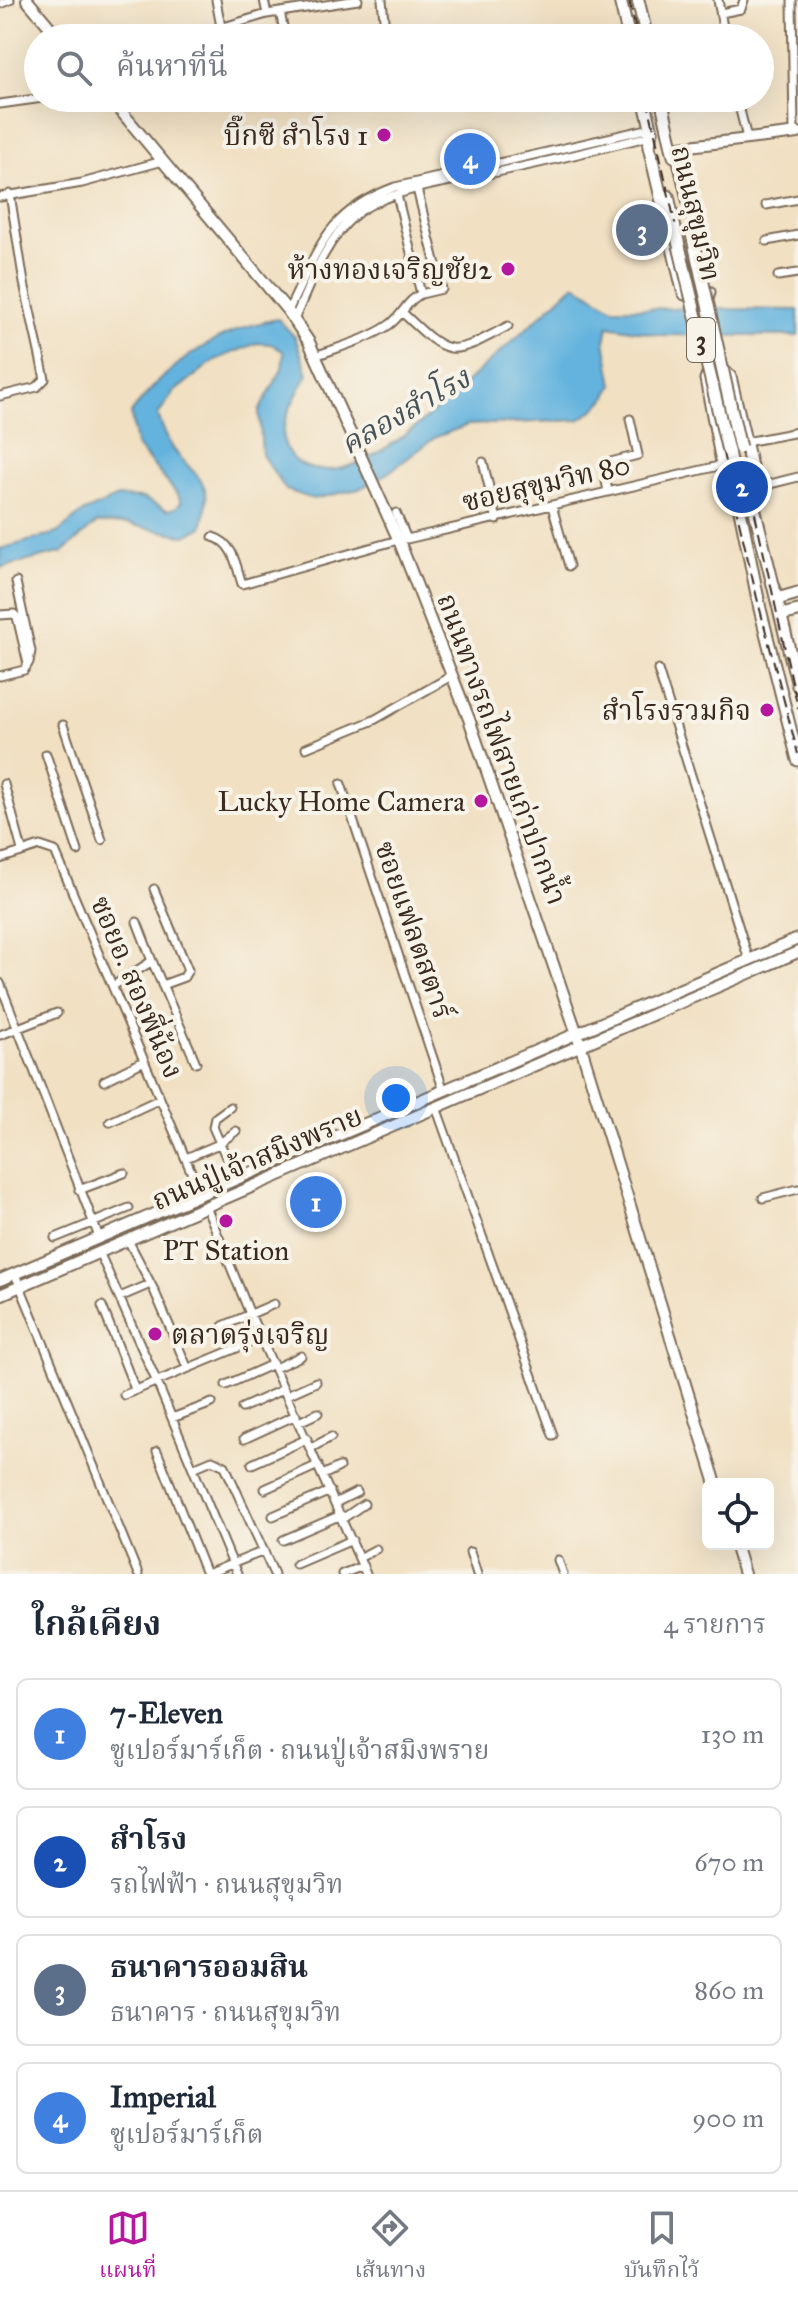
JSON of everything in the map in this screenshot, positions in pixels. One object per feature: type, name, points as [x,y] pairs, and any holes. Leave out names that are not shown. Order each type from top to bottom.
[{"type":"main road","points":[[27,0],[47,24]]},
{"type":"main road","points":[[620,0],[626,24]]},
{"type":"main road","points":[[638,0],[644,24]]},
{"type":"main road","name":"ถนนทางรถไฟสายเก่าปากน้ำ","points":[[122,112],[291,315],[315,356],[360,457],[402,540],[408,563],[453,675],[581,1046],[714,1478]]},
{"type":"main road","name":"ถนนสุขุมวิท","points":[[647,112],[728,451],[760,609],[798,760]]},
{"type":"main road","name":"ถนนสุขุมวิท","points":[[664,112],[743,445],[749,489],[798,686]]},
{"type":"main road","points":[[651,132],[649,147],[683,290],[685,294],[699,299],[708,296],[710,290],[679,161],[672,148],[796,133]]},
{"type":"main road","points":[[738,503],[729,488],[723,465],[707,388],[708,374],[724,371],[730,377],[743,445]]},
{"type":"main road","points":[[746,544],[762,540]]},
{"type":"main road","points":[[760,609],[777,599],[798,593]]},
{"type":"main road","points":[[760,609],[781,615],[798,611]]},
{"type":"main road","name":"ถนนปู่เจ้าสมิงพราย","points":[[0,1280],[99,1237],[203,1200],[350,1137],[444,1091],[798,939]]},
{"type":"main road","name":"ถนนปู่เจ้าสมิงพราย","points":[[0,1295],[128,1240],[236,1180],[436,1107],[798,952]]},
{"type":"main road","points":[[737,1550],[744,1574]]},
{"type":"street","points":[[0,4],[10,0]]},
{"type":"street","points":[[216,0],[220,24]]},
{"type":"street","points":[[264,0],[267,14]]},
{"type":"street","points":[[232,24],[267,14],[358,0]]},
{"type":"street","points":[[382,0],[385,24]]},
{"type":"street","points":[[718,0],[723,24]]},
{"type":"street","points":[[721,13],[741,9],[744,0]]},
{"type":"street","points":[[792,0],[795,18],[796,133]]},
{"type":"street","points":[[280,12],[283,24]]},
{"type":"street","points":[[0,104],[24,101]]},
{"type":"street","points":[[740,112],[747,138]]},
{"type":"street","points":[[291,315],[319,255],[321,241],[337,221],[373,195],[651,132]]},
{"type":"street","points":[[0,197],[82,183],[163,161]]},
{"type":"street","points":[[356,209],[416,186]]},
{"type":"street","points":[[315,356],[387,327],[403,313],[411,300],[442,289],[416,186]]},
{"type":"street","points":[[0,396],[37,387],[45,379],[24,283],[10,194]]},
{"type":"street","points":[[397,195],[421,294]]},
{"type":"street","points":[[766,205],[798,199]]},
{"type":"street","points":[[407,236],[427,232]]},
{"type":"street","points":[[767,241],[798,235]]},
{"type":"street","points":[[778,276],[798,273]]},
{"type":"street","points":[[403,313],[428,338],[450,348],[479,341],[508,326]]},
{"type":"street","points":[[608,492],[603,464],[638,455],[630,419]]},
{"type":"street","points":[[743,445],[798,432]]},
{"type":"street","points":[[483,462],[497,520]]},
{"type":"street","name":"ซอยสุขุมวิท 80","points":[[213,537],[230,548],[242,584],[429,532],[497,520],[723,465]]},
{"type":"street","points":[[749,489],[798,477]]},
{"type":"street","points":[[552,506],[569,566]]},
{"type":"street","points":[[396,513],[402,540]]},
{"type":"street","points":[[0,676],[24,670],[31,651],[16,582]]},
{"type":"street","points":[[0,615],[14,614],[17,617],[28,664]]},
{"type":"street","points":[[658,670],[749,960]]},
{"type":"street","points":[[306,748],[374,720],[453,675]]},
{"type":"street","points":[[63,725],[102,840]]},
{"type":"street","points":[[46,754],[78,851]]},
{"type":"street","points":[[0,859],[22,850],[4,784]]},
{"type":"street","name":"ซอยแฟลตสตาร์","points":[[341,784],[444,1091]]},
{"type":"street","name":"ซอยอ. สองพี่น้อง","points":[[22,850],[40,846],[55,851],[250,1314],[363,1566]]},
{"type":"street","points":[[154,889],[188,970],[184,977],[162,985]]},
{"type":"street","points":[[137,922],[196,1063]]},
{"type":"street","points":[[113,986],[152,961]]},
{"type":"street","points":[[0,983],[99,1237]]},
{"type":"street","points":[[0,1035],[57,1013]]},
{"type":"street","points":[[104,1081],[144,1061]]},
{"type":"street","points":[[110,1122],[160,1099]]},
{"type":"street","points":[[230,1107],[213,1123],[236,1180]]},
{"type":"street","points":[[436,1107],[553,1435]]},
{"type":"street","points":[[186,1158],[219,1144],[236,1131]]},
{"type":"street","points":[[79,1190],[124,1173]]},
{"type":"street","points":[[763,1198],[798,1189]]},
{"type":"street","points":[[55,1238],[129,1208]]},
{"type":"street","points":[[128,1240],[148,1285],[154,1290],[187,1367]]},
{"type":"street","points":[[99,1252],[237,1574]]},
{"type":"street","points":[[15,1274],[138,1574]]},
{"type":"street","points":[[120,1297],[148,1285]]},
{"type":"street","points":[[223,1326],[274,1304]]},
{"type":"street","points":[[102,1306],[135,1389]]},
{"type":"street","points":[[124,1395],[187,1367],[200,1365],[284,1331]]},
{"type":"street","points":[[226,1385],[301,1356]]},
{"type":"street","points":[[242,1408],[316,1382]]},
{"type":"street","points":[[172,1418],[212,1403]]},
{"type":"street","points":[[244,1439],[318,1413]]},
{"type":"street","points":[[311,1448],[331,1437]]},
{"type":"street","points":[[252,1464],[307,1439]]},
{"type":"street","points":[[157,1451],[206,1574],[264,1551]]},
{"type":"street","points":[[193,1468],[212,1460],[218,1460],[225,1466],[274,1574]]},
{"type":"street","points":[[265,1489],[318,1465]]},
{"type":"street","points":[[323,1475],[339,1467]]},
{"type":"street","points":[[273,1516],[330,1491]]},
{"type":"street","points":[[335,1503],[357,1492]]},
{"type":"street","points":[[283,1540],[341,1517],[364,1504]]},
{"type":"street","points":[[296,1564],[352,1540]]},
{"type":"street","points":[[342,1574],[363,1566],[376,1549]]},
{"type":"street","points":[[470,1552],[477,1574]]},
{"type":"street","points":[[558,1560],[563,1574]]},
{"type":"water","points":[[575,284],[613,308],[798,310],[798,336],[660,335],[608,326],[605,341],[613,385],[606,398],[579,420],[468,425],[436,437],[385,475],[359,489],[313,499],[286,490],[262,455],[259,411],[282,369],[284,352],[271,344],[257,343],[215,360],[174,392],[158,415],[171,446],[204,486],[207,502],[202,527],[186,536],[127,524],[97,523],[63,552],[0,568],[0,549],[57,533],[82,513],[118,497],[142,498],[168,510],[177,507],[181,502],[178,495],[136,445],[131,413],[178,364],[214,340],[255,324],[278,319],[295,337],[308,374],[287,415],[284,426],[286,447],[292,457],[306,467],[333,470],[360,462],[405,435]]},
{"type":"railway","points":[[629,0],[635,24]]},
{"type":"railway","points":[[650,112],[692,298],[706,381],[757,598],[798,754]]},
{"type":"railway","points":[[702,304],[726,383],[798,708]]},
{"type":"place","name":"บิ๊กซี สำโรง 1","points":[[384,135]]},
{"type":"place","name":"Imperial","points":[[470,159]]},
{"type":"place","name":"ธนาคารออมสิน","points":[[642,230]]},
{"type":"place","name":"ห้างทองเจริญชัย2","points":[[508,269]]},
{"type":"place","name":"สำโรง","points":[[742,487]]},
{"type":"place","name":"สำโรงรวมกิจ","points":[[767,710]]},
{"type":"place","name":"Lucky Home Camera","points":[[481,801]]},
{"type":"place","name":"7-Eleven","points":[[316,1202]]},
{"type":"place","name":"PT Station","points":[[226,1221]]},
{"type":"place","name":"ตลาดรุ่งเจริญ","points":[[155,1334]]},
{"type":"water label","name":"คลองสำโรง","points":[[405,411]]}]
